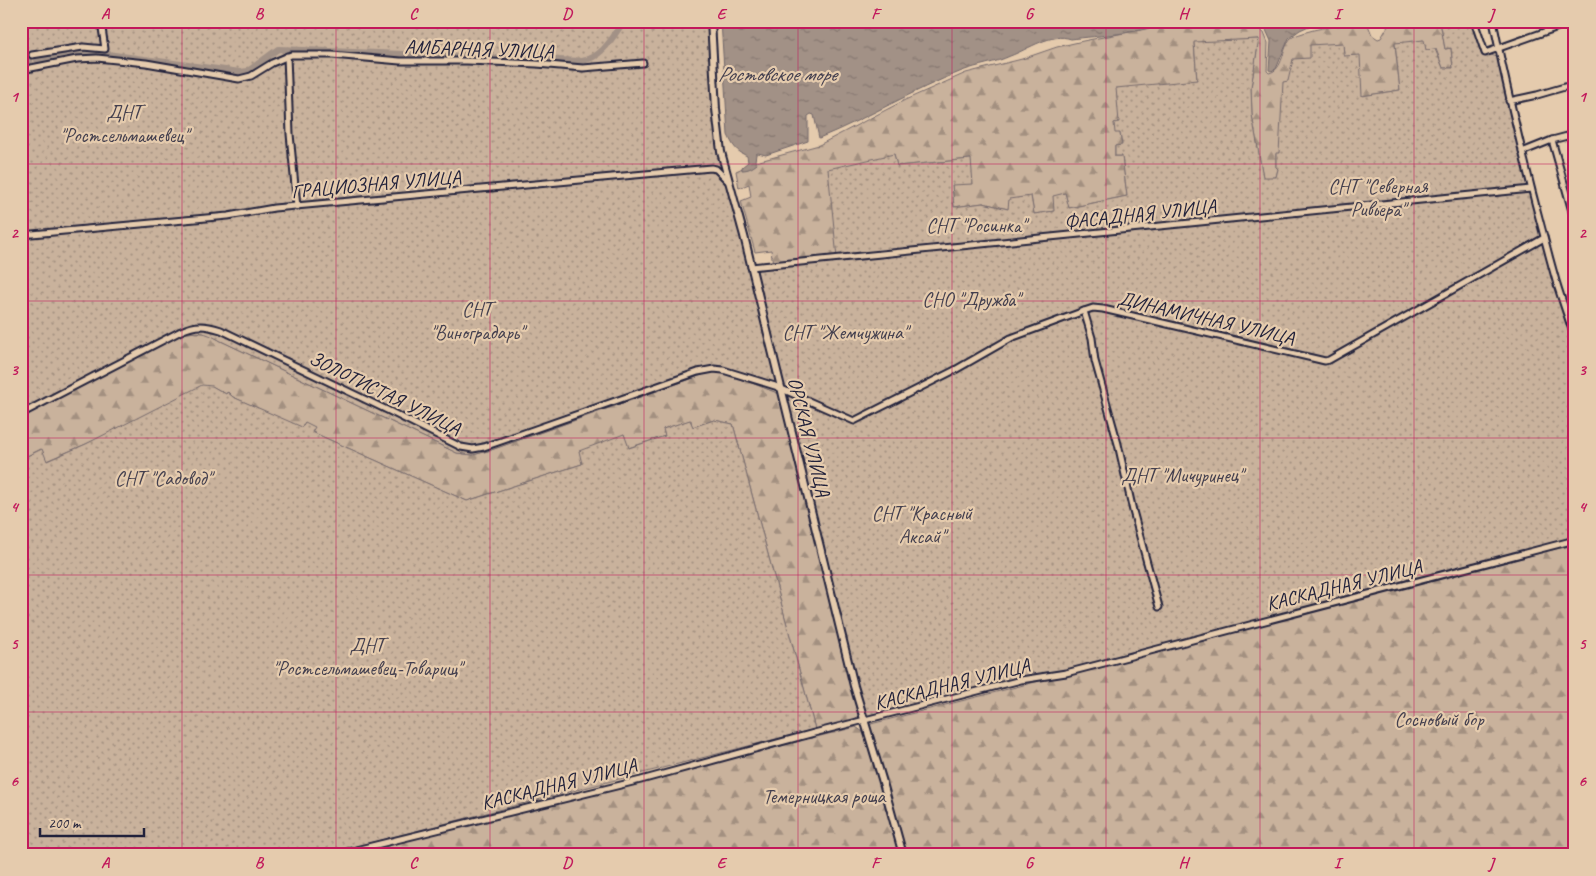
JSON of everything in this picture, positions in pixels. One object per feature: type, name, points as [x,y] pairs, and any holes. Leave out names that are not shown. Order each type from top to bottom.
[{"type":"main road","name":"ОРСКАЯ УЛИЦА","points":[[711,21],[718,134],[721,152],[864,721],[903,855]]},
{"type":"street","points":[[32,56],[83,47],[105,49],[101,21]]},
{"type":"street","points":[[1474,21],[1485,53],[1575,21]]},
{"type":"street","points":[[1492,21],[1531,190],[1575,339]]},
{"type":"street","name":"АМБАРНАЯ УЛИЦА","points":[[21,70],[77,59],[97,58],[146,63],[239,79],[251,76],[287,56],[332,55],[400,61],[467,61],[583,68],[643,63]]},
{"type":"street","points":[[287,56],[290,134],[297,207]]},
{"type":"street","points":[[1509,101],[1537,96],[1575,84]]},
{"type":"street","points":[[1522,152],[1552,140],[1575,134]]},
{"type":"street","points":[[1552,140],[1575,222]]},
{"type":"street","name":"ГРАЦИОЗНАЯ УЛИЦА","points":[[21,235],[228,216],[266,209],[711,168],[716,169],[730,182]]},
{"type":"street","name":"ФАСАДНАЯ УЛИЦА","points":[[751,267],[1531,190]]},
{"type":"street","name":"ДИНАМИЧНАЯ УЛИЦА","points":[[854,421],[955,370],[1011,338],[1093,308],[1329,360],[1544,238]]},
{"type":"street","points":[[1084,310],[1092,338],[1095,361],[1159,607]]},
{"type":"street","name":"ЗОЛОТИСТАЯ УЛИЦА","points":[[21,414],[181,331],[192,326],[201,326],[221,330],[461,447],[473,449],[484,447],[706,370],[714,369],[723,370],[780,389],[854,421]]},
{"type":"street","name":"КАСКАДНАЯ УЛИЦА","points":[[335,855],[650,778],[814,733],[1021,680],[1066,673],[1575,540]]},
{"type":"green space","points":[[21,21],[710,21],[716,129],[780,394],[729,374],[710,372],[473,455],[457,453],[210,335],[197,332],[180,334],[21,418]]},
{"type":"green space","points":[[1185,21],[1244,22],[1256,27],[1264,33],[1268,43],[1267,71],[1269,73],[1278,68],[1288,42],[1296,35],[1321,28],[1368,25],[1372,35],[1378,39],[1381,38],[1391,21],[1440,21],[1445,49],[1451,48],[1453,68],[1443,68],[1436,49],[1426,50],[1395,44],[1400,90],[1362,96],[1344,56],[1343,44],[1310,58],[1279,153],[1276,154],[1276,167],[1278,169],[1276,177],[1263,178],[1252,115],[1251,87],[1259,39],[1194,43],[1197,80],[1114,123],[1120,133],[1122,146],[1115,146],[1115,156],[1122,156],[1127,196],[1069,208],[1065,193],[1055,211],[1034,214],[1031,196],[1008,209],[983,203],[954,207],[952,185],[971,159],[897,166],[894,154],[837,258],[773,265],[771,250],[755,252],[741,201],[751,197],[749,184],[739,188],[736,171],[756,162],[819,145],[905,100],[966,73],[1022,59],[1057,47]]},
{"type":"green space","points":[[1440,21],[1476,21],[1485,53],[1497,57],[1575,353],[1575,542],[961,697],[959,689],[941,694],[941,701],[868,719],[864,714],[781,393],[808,402],[810,397],[800,392],[799,396],[787,391],[786,388],[783,389],[753,267],[837,258],[828,169],[894,154],[897,166],[971,159],[973,184],[952,185],[954,207],[983,203],[1008,209],[1009,199],[1031,196],[1034,214],[1054,211],[1053,196],[1065,193],[1069,208],[1127,196],[1122,156],[1115,156],[1115,146],[1122,145],[1120,133],[1115,133],[1114,123],[1119,122],[1116,88],[1197,80],[1194,42],[1259,39],[1251,87],[1252,115],[1263,177],[1276,177],[1278,169],[1276,167],[1276,153],[1279,153],[1283,82],[1288,81],[1293,59],[1310,58],[1310,45],[1343,43],[1344,56],[1360,55],[1362,96],[1400,90],[1395,43],[1424,40],[1426,50],[1435,49],[1443,68],[1453,68],[1451,48],[1445,49]]},
{"type":"green space","points":[[206,332],[221,341],[457,453],[473,455],[710,372],[729,374],[780,394],[859,712],[857,717],[851,722],[815,729],[733,424],[714,420],[692,427],[691,420],[663,429],[665,436],[628,448],[624,434],[582,464],[467,501],[312,432],[305,422],[302,428],[212,386],[46,461],[41,449],[21,459],[21,418],[180,334]]},
{"type":"green space","name":"ДНТ \"Ростсельмашевец-Товарищ\"","points":[[202,385],[212,386],[226,394],[227,392],[233,397],[302,427],[305,422],[315,427],[312,432],[467,501],[582,464],[579,451],[624,434],[629,448],[665,436],[663,429],[690,420],[693,427],[714,420],[733,424],[815,729],[322,855],[21,855],[21,459],[42,449],[47,461],[86,444]]},
{"type":"green space","name":"Сосновый бор","points":[[1575,545],[1575,855],[906,855],[892,802],[869,730],[871,724]]},
{"type":"green space","name":"Темерницкая роща","points":[[856,727],[863,732],[880,780],[900,855],[350,855]]},
{"type":"water","name":"Ростовское море","points":[[721,21],[1166,21],[1147,28],[1121,33],[1071,39],[1063,37],[1048,39],[1004,58],[968,69],[944,79],[819,138],[814,115],[811,114],[808,116],[808,141],[766,155],[758,153],[756,154],[755,161],[757,164],[742,170],[742,167],[748,162],[747,156],[735,148],[728,135]]},
{"type":"water","points":[[1253,21],[1320,21],[1300,30],[1289,38],[1276,69],[1271,71],[1269,70],[1271,41],[1266,30]]},
{"type":"waterway","points":[[37,60],[92,52],[240,72],[248,71],[278,49],[582,61],[595,56],[601,51],[624,21]]},
{"type":"waterway","points":[[21,63],[30,62]]},
{"type":"park label","name":"ДНТ \"Ростсельмашевец\"","points":[[124,124]]},
{"type":"park label","name":"СНТ \"Северная Ривьера\"","points":[[1378,198]]},
{"type":"park label","name":"СНТ \"Росинка\"","points":[[976,225]]},
{"type":"park label","name":"СНО \"Дружба\"","points":[[971,299]]},
{"type":"park label","name":"СНТ \"Виноградарь\"","points":[[477,320]]},
{"type":"park label","name":"СНТ \"Жемчужина\"","points":[[845,332]]},
{"type":"park label","name":"ДНТ \"Мичуринец\"","points":[[1182,475]]},
{"type":"park label","name":"СНТ \"Садовод\"","points":[[163,478]]},
{"type":"park label","name":"СНТ \"Красный Аксай\"","points":[[922,524]]}]
